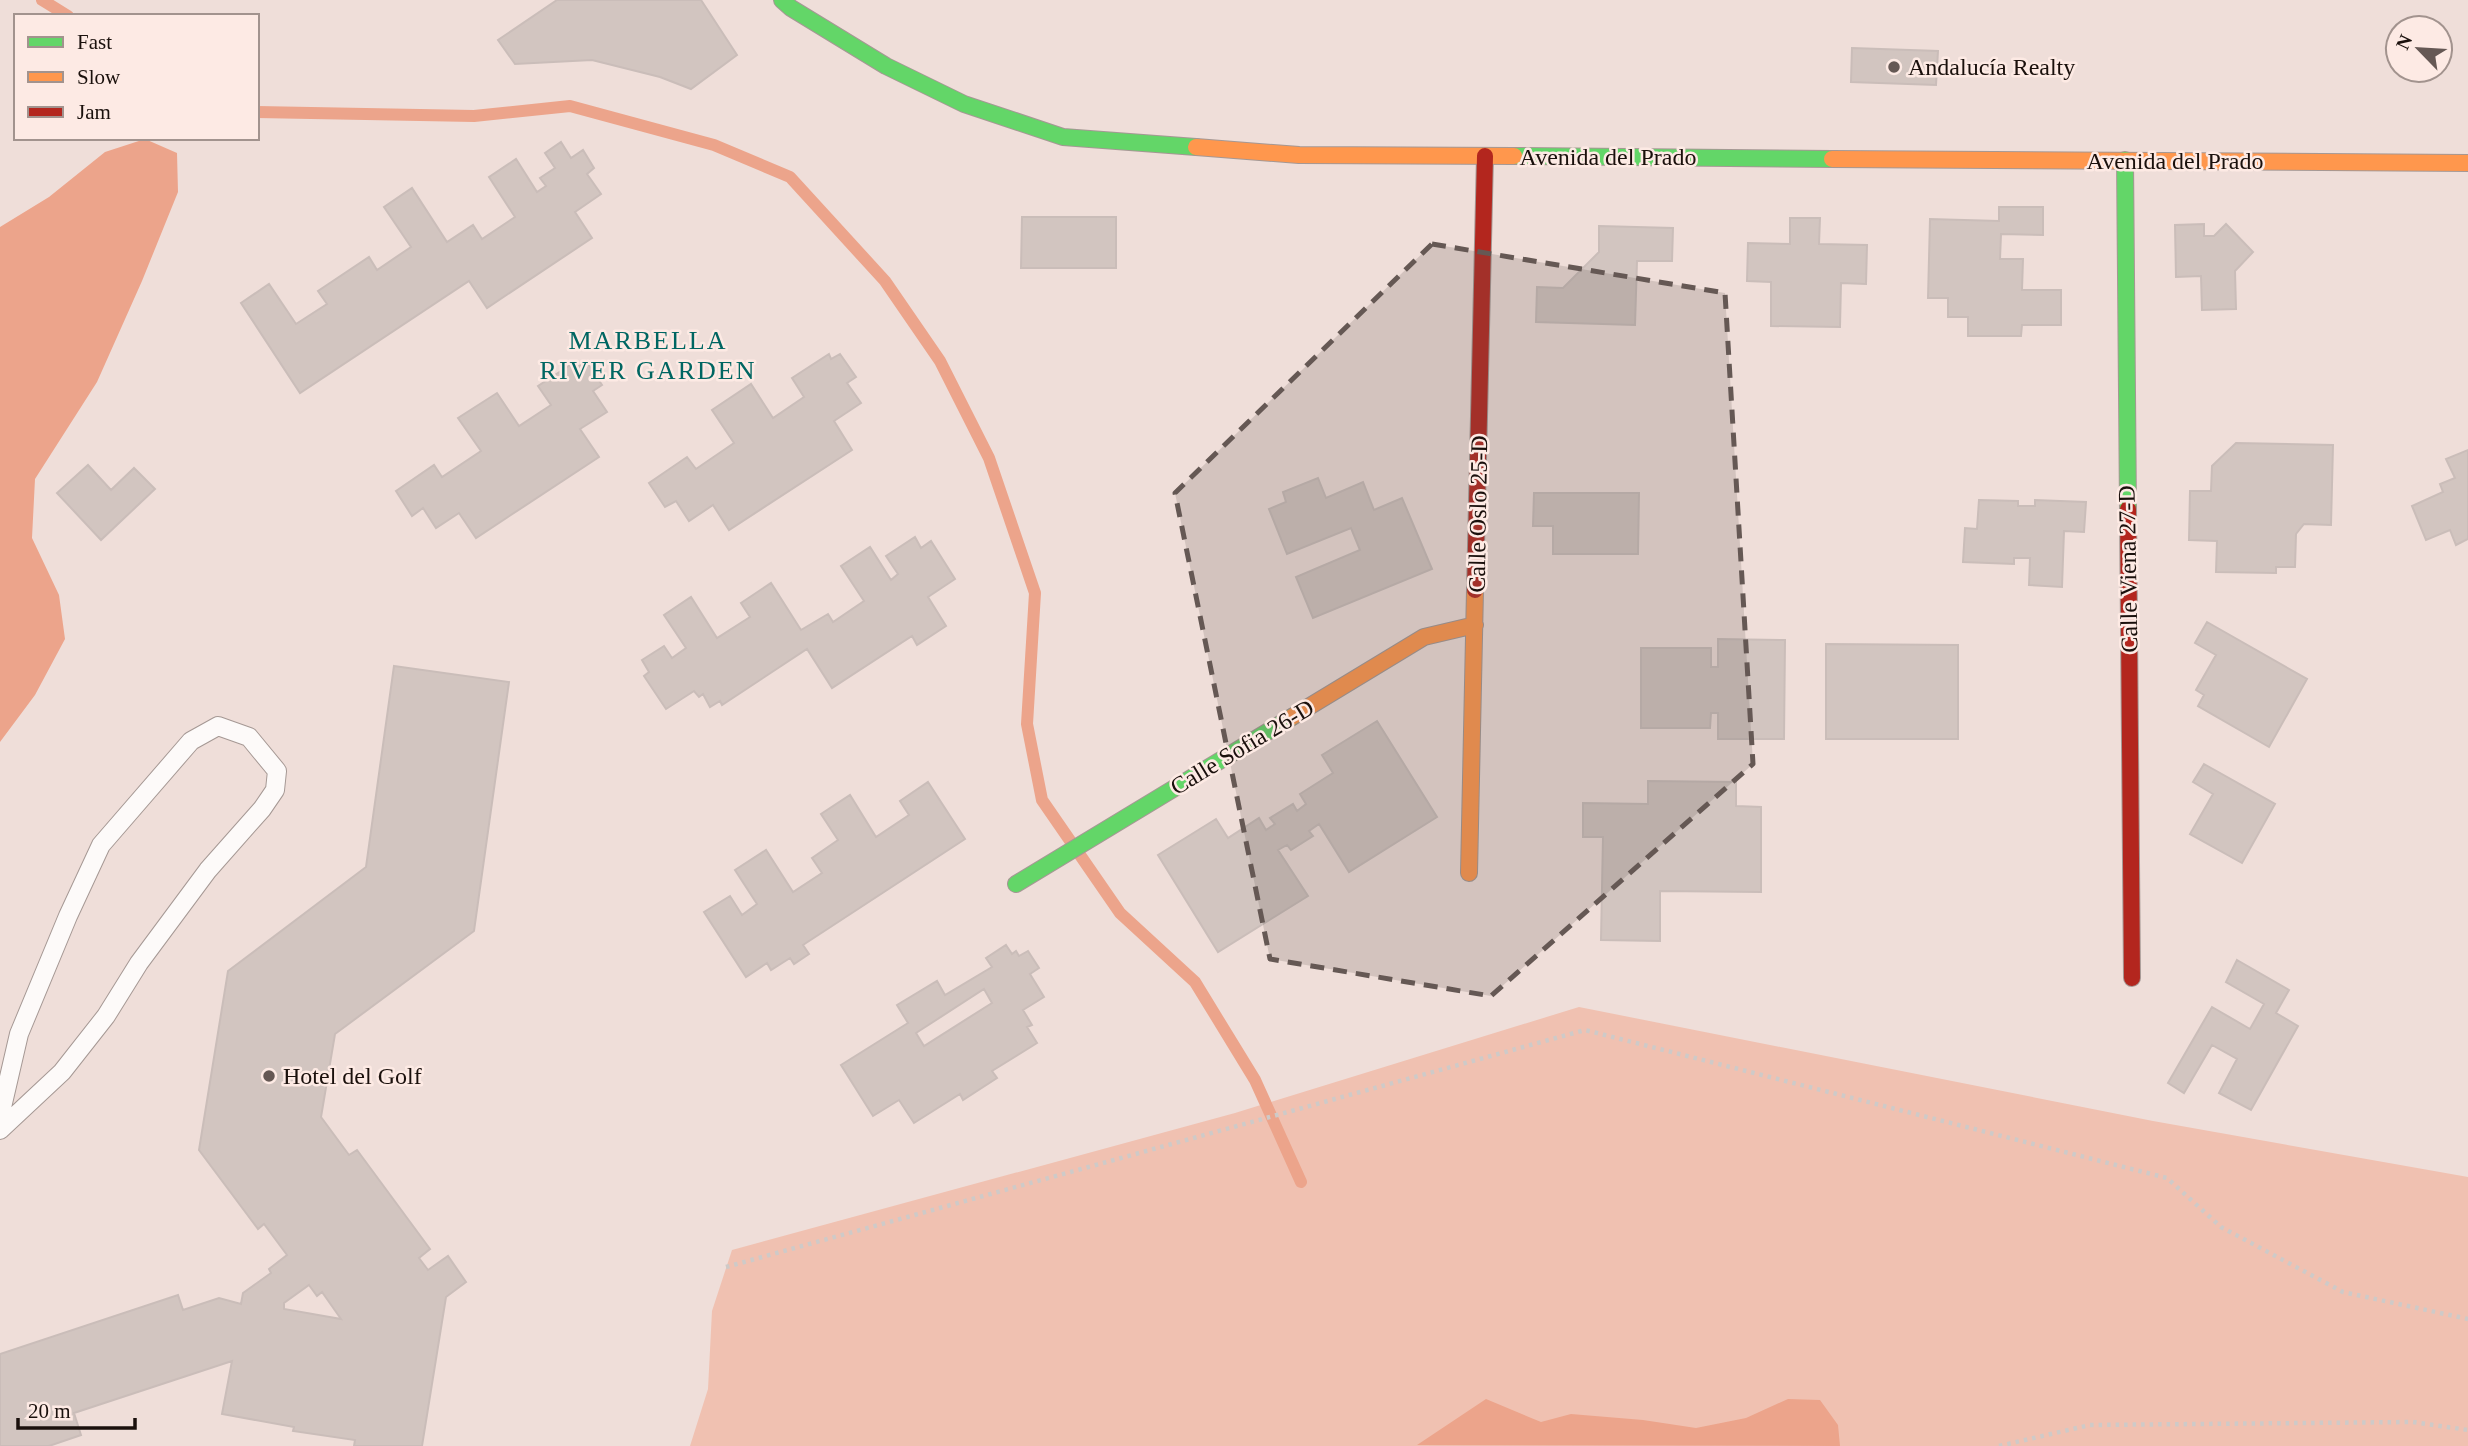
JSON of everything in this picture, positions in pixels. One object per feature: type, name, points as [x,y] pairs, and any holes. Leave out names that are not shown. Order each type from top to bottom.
[{"type":"street","name":"Avenida del Prado","points":[[782,0],[886,66],[964,104],[1063,137],[1299,155],[2468,163]]},
{"type":"street","name":"Calle Oslo 25-D","points":[[1469,873],[1485,156]]},
{"type":"street","name":"Calle Viena 27-D","points":[[2125,160],[2132,978]]},
{"type":"street","name":"Calle Sofia 26-D","points":[[1016,884],[1424,636],[1475,625]]},
{"type":"lane","points":[[0,1116],[19,1034],[101,845],[191,741],[218,726],[249,737],[277,771],[275,790],[262,809],[208,870],[139,963],[106,1016],[62,1072],[0,1130]]},
{"type":"path","points":[[726,1268],[1585,1030],[2167,1178],[2221,1227],[2343,1292],[2468,1319]]},
{"type":"path","points":[[1999,1446],[2090,1425],[2413,1422],[2468,1430]]},
{"type":"highlighted area","points":[[1432,244],[1725,293],[1753,764],[1491,996],[1270,959],[1175,493]]},
{"type":"shaded area","points":[[147,140],[177,153],[178,192],[97,382],[35,479],[32,538],[59,595],[65,639],[35,695],[0,742],[0,227],[49,197],[105,152]]},
{"type":"shaded area","points":[[1579,1007],[2153,1121],[2468,1177],[2468,1446],[690,1446],[708,1389],[712,1311],[732,1250],[1235,1113]]},
{"type":"shaded area","points":[[1486,1399],[1541,1422],[1571,1414],[1696,1428],[1746,1418],[1788,1399],[1820,1400],[1838,1425],[1840,1446],[1417,1445]]},
{"type":"building","points":[[557,0],[701,0],[737,55],[691,89],[660,77],[592,60],[515,64],[498,40]]},
{"type":"building","name":"Andalucía Realty","points":[[1852,48],[1938,51],[1936,85],[1851,82]]},
{"type":"building","points":[[561,142],[571,158],[583,150],[594,168],[587,174],[601,194],[575,212],[592,238],[487,308],[469,281],[300,393],[241,303],[269,284],[296,324],[327,304],[318,291],[369,257],[377,270],[411,247],[384,207],[412,188],[447,242],[473,225],[482,239],[515,217],[489,177],[516,159],[537,192],[546,186],[540,178],[555,168],[545,153]]},
{"type":"building","points":[[1999,207],[2043,207],[2043,235],[2001,234],[2000,259],[2023,259],[2022,290],[2061,290],[2061,325],[2022,325],[2021,336],[1968,336],[1968,317],[1948,317],[1948,298],[1928,298],[1930,219],[1999,221]]},
{"type":"building","points":[[1022,217],[1116,217],[1116,268],[1021,268]]},
{"type":"building","points":[[1790,218],[1820,218],[1819,244],[1867,245],[1866,284],[1841,283],[1840,327],[1771,326],[1771,282],[1747,281],[1748,243],[1790,244]]},
{"type":"building","points":[[2204,224],[2204,236],[2214,236],[2226,224],[2253,252],[2235,271],[2236,309],[2202,310],[2201,276],[2176,277],[2175,225]]},
{"type":"building","points":[[1599,226],[1673,228],[1672,261],[1637,261],[1635,325],[1536,322],[1537,287],[1563,288],[1599,252]]},
{"type":"building","points":[[829,354],[831,359],[840,354],[856,377],[847,383],[861,403],[834,421],[852,450],[729,530],[713,505],[689,521],[676,501],[665,507],[649,483],[687,457],[696,469],[734,443],[712,410],[751,384],[773,418],[804,397],[792,378]]},
{"type":"building","points":[[586,361],[602,385],[593,391],[607,412],[580,429],[599,457],[476,538],[459,513],[436,528],[423,508],[412,516],[396,491],[434,465],[442,477],[481,451],[458,418],[497,393],[519,426],[551,405],[538,386],[575,362],[578,367]]},
{"type":"building","points":[[2236,443],[2333,445],[2331,525],[2304,524],[2296,534],[2295,567],[2276,567],[2276,573],[2216,572],[2217,541],[2189,540],[2190,491],[2211,491],[2212,466]]},
{"type":"building","points":[[2468,450],[2468,539],[2456,545],[2450,530],[2426,540],[2412,506],[2443,492],[2440,484],[2455,478],[2446,459]]},
{"type":"building","points":[[88,465],[111,490],[134,468],[155,489],[101,540],[57,493]]},
{"type":"building","points":[[1318,478],[1326,498],[1363,482],[1374,510],[1402,498],[1432,569],[1313,618],[1296,577],[1360,550],[1351,528],[1287,554],[1269,509],[1286,502],[1283,492]]},
{"type":"building","points":[[1534,493],[1639,493],[1638,554],[1553,554],[1553,526],[1533,526]]},
{"type":"building","points":[[1979,500],[2018,501],[2018,506],[2035,506],[2035,500],[2086,502],[2084,532],[2064,531],[2062,587],[2029,585],[2030,558],[2014,558],[2014,564],[1963,562],[1965,528],[1977,529]]},
{"type":"building","points":[[915,537],[921,548],[931,541],[955,579],[928,597],[946,626],[917,645],[912,636],[832,688],[807,649],[722,705],[720,701],[710,707],[703,694],[699,697],[694,691],[666,709],[644,676],[649,672],[642,660],[664,646],[672,658],[686,648],[664,615],[691,597],[717,638],[750,617],[741,603],[771,583],[801,630],[828,614],[833,622],[864,601],[841,566],[870,547],[891,580],[898,574],[886,556]]},
{"type":"building","points":[[2207,622],[2307,679],[2269,747],[2198,706],[2204,695],[2196,690],[2216,655],[2195,643]]},
{"type":"building","points":[[1718,639],[1785,640],[1784,739],[1718,739],[1718,713],[1711,713],[1710,728],[1641,728],[1641,648],[1711,648],[1711,667],[1718,667]]},
{"type":"building","points":[[1826,644],[1958,645],[1958,739],[1826,739]]},
{"type":"building","name":"Hotel del Golf","points":[[394,666],[509,682],[474,931],[335,1034],[321,1117],[349,1155],[357,1150],[430,1249],[419,1258],[428,1270],[448,1256],[466,1282],[446,1297],[422,1446],[354,1446],[355,1440],[293,1431],[294,1427],[222,1414],[232,1361],[74,1413],[81,1435],[49,1446],[0,1446],[0,1354],[178,1295],[183,1310],[219,1298],[241,1304],[243,1293],[271,1273],[269,1269],[287,1255],[264,1224],[258,1229],[199,1150],[228,971],[366,867]],"holes":[[[309,1285],[317,1296],[322,1292],[341,1319],[284,1309],[284,1303]]]},
{"type":"building","points":[[1377,721],[1437,817],[1349,872],[1319,824],[1309,831],[1313,836],[1291,850],[1287,845],[1278,850],[1308,896],[1218,952],[1158,855],[1216,819],[1228,838],[1259,818],[1266,830],[1275,824],[1270,818],[1293,804],[1297,811],[1306,804],[1300,794],[1333,773],[1322,755]]},
{"type":"building","points":[[2204,764],[2275,804],[2242,863],[2190,834],[2213,794],[2193,782]]},
{"type":"building","points":[[1648,781],[1736,782],[1736,806],[1761,807],[1761,892],[1660,891],[1660,941],[1601,940],[1603,837],[1583,837],[1583,803],[1648,804]]},
{"type":"building","points":[[928,782],[965,839],[803,945],[809,954],[794,964],[790,958],[771,970],[767,963],[746,977],[704,912],[730,896],[742,915],[757,904],[735,870],[766,850],[793,892],[822,873],[812,858],[838,840],[821,814],[850,795],[876,837],[909,815],[900,801]]},
{"type":"building","points":[[1006,945],[1012,954],[1016,951],[1019,956],[1028,951],[1039,968],[1030,974],[1044,997],[1023,1010],[1032,1025],[1027,1027],[1037,1043],[992,1071],[997,1078],[963,1100],[960,1094],[914,1123],[899,1100],[873,1116],[841,1065],[908,1023],[897,1005],[937,981],[945,995],[992,967],[986,958]],"holes":[[[984,989],[992,1003],[924,1046],[916,1033]]]},
{"type":"building","points":[[2237,960],[2289,990],[2276,1013],[2298,1026],[2251,1110],[2219,1093],[2237,1059],[2212,1045],[2184,1093],[2168,1083],[2212,1007],[2250,1029],[2264,1004],[2226,982]]},
{"type":"waterway","points":[[42,0],[65,14]]},
{"type":"waterway","points":[[259,112],[474,116],[570,106],[714,145],[790,177],[885,281],[940,361],[989,458],[1035,593],[1027,724],[1042,800],[1120,913],[1195,982],[1255,1080],[1301,1182]]},
{"type":"traffic: fast","points":[[782,0],[886,66],[964,104],[1063,137],[1196,147]]},
{"type":"traffic: fast","points":[[1514,156],[1832,159]]},
{"type":"traffic: fast","points":[[2125,160],[2128,509]]},
{"type":"traffic: fast","points":[[1016,884],[1292,717]]},
{"type":"traffic: slow","points":[[1196,147],[1299,155],[1514,156]]},
{"type":"traffic: slow","points":[[1832,159],[2468,163]]},
{"type":"traffic: slow","points":[[1469,873],[1475,590]]},
{"type":"traffic: slow","points":[[1292,717],[1424,637],[1475,625]]},
{"type":"traffic: jam","points":[[1475,590],[1485,156]]},
{"type":"traffic: jam","points":[[2128,509],[2132,978]]},
{"type":"place","name":"Andalucía Realty","points":[[1894,67]]},
{"type":"place","name":"Hotel del Golf","points":[[269,1076]]},
{"type":"district","name":"MARBELLA RIVER GARDEN","points":[[648,355]]}]
